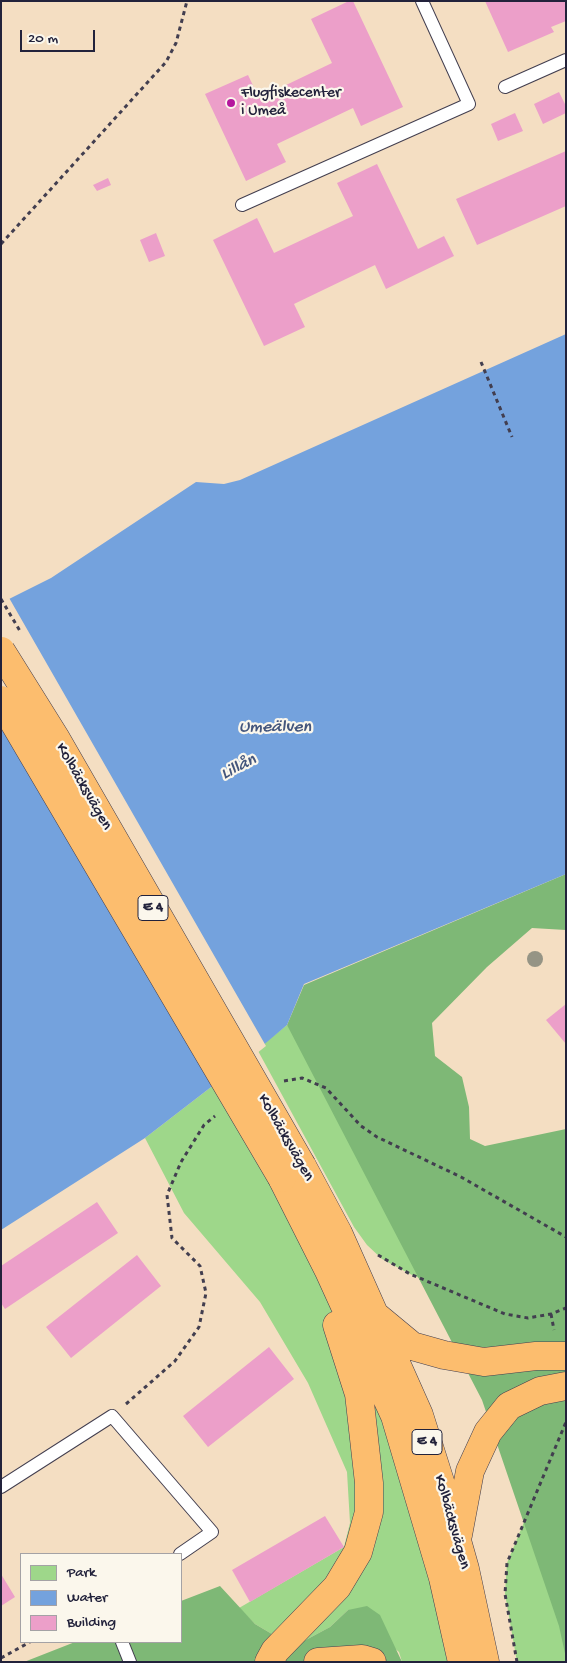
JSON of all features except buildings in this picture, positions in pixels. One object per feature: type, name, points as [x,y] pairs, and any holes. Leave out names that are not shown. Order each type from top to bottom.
[{"type":"highway","name":"Kolbäcksvägen","points":[[1,651],[61,747],[292,1172],[304,1222],[329,1271],[395,1416],[443,1578],[462,1662]]},
{"type":"highway","name":"Kolbäcksvägen","points":[[1,700],[292,1172],[338,1233],[419,1415],[457,1542],[485,1662]]},
{"type":"highway","points":[[269,1662],[275,1651],[337,1587],[358,1552],[369,1512],[369,1483],[359,1394],[304,1222]]},
{"type":"highway","points":[[373,1314],[412,1346],[444,1355],[484,1362],[536,1356],[566,1356]]},
{"type":"highway","points":[[457,1542],[470,1471],[488,1432],[510,1406],[540,1391],[566,1386]]},
{"type":"highway","points":[[318,1662],[362,1659],[372,1662]]},
{"type":"lane","points":[[242,206],[469,104],[422,1]]},
{"type":"lane","points":[[505,88],[566,60]]},
{"type":"lane","points":[[1,1486],[112,1416],[212,1532],[181,1553]]},
{"type":"lane","points":[[122,1643],[130,1662]]},
{"type":"path","points":[[1,244],[166,62],[176,42],[187,1]]},
{"type":"path","points":[[481,362],[512,437]]},
{"type":"path","points":[[372,1249],[382,1258],[410,1274],[505,1314],[528,1318],[551,1314],[566,1308]]},
{"type":"path","points":[[517,1662],[505,1594],[507,1563],[566,1422]]},
{"type":"path","points":[[1,1658],[28,1643]]},
{"type":"green space","points":[[566,874],[566,930],[532,928],[487,967],[432,1023],[435,1056],[462,1077],[469,1107],[470,1139],[485,1146],[566,1129],[566,1658],[559,1626],[482,1400],[287,1025],[304,985]]},
{"type":"green space","points":[[287,1025],[551,1314],[566,1662],[517,1662],[505,1594],[507,1563],[534,1498],[505,1314],[410,1274],[382,1259],[367,1245],[354,1227],[257,1049]]},
{"type":"green space","points":[[241,1064],[374,1372],[462,1662],[402,1662],[399,1652],[348,1610],[330,1627],[302,1642],[277,1637],[255,1624],[239,1608],[344,1547],[350,1523],[347,1472],[308,1383],[260,1302],[184,1213],[145,1138]]},
{"type":"green space","points":[[220,1586],[255,1624],[277,1637],[302,1642],[330,1627],[348,1610],[367,1606],[380,1615],[402,1662],[24,1662],[72,1643],[182,1643],[182,1601]]},
{"type":"water","name":"Umeälven","points":[[566,334],[566,874],[304,984],[287,1025],[241,1064],[145,1138],[1,1230],[1,603],[51,578],[196,482],[224,484],[240,480]]},
{"type":"pier","points":[[8,596],[266,1046],[213,1088],[171,1011],[1,722],[1,600]]},
{"type":"place","name":"Flugfiskecenter i Umeå","points":[[231,103]]},
{"type":"water label","name":"Lillån","points":[[239,768]]}]
